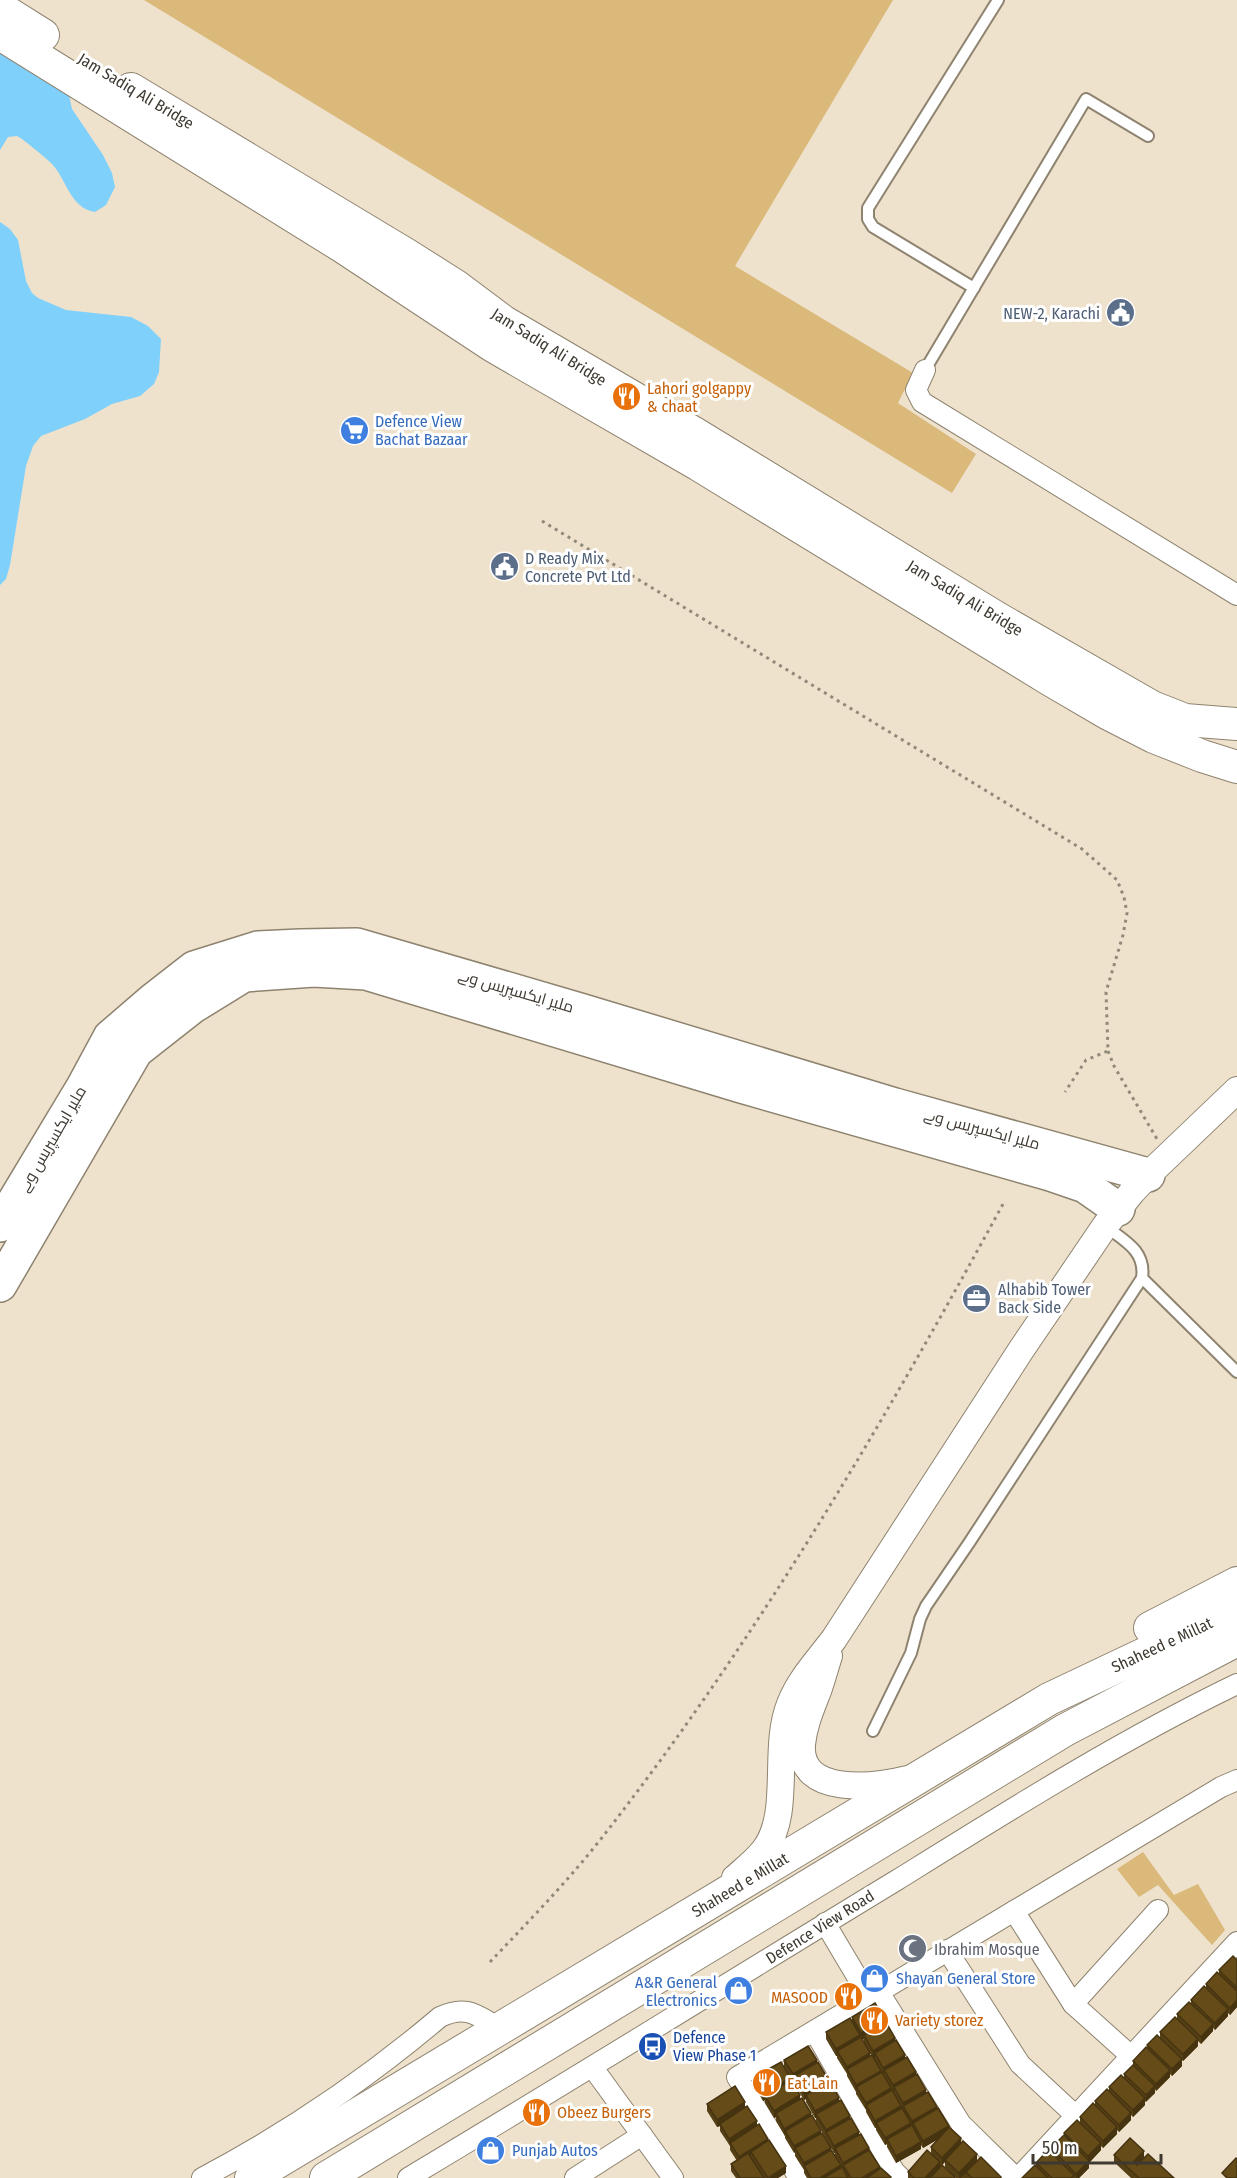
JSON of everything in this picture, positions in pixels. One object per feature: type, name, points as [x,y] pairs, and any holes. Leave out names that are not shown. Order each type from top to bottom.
[{"type":"highway","name":"ملیر ایکسپریس وے","points":[[0,1225],[77,1097],[110,1037],[194,968],[258,948],[357,945],[895,1105],[1157,1166]]},
{"type":"highway","name":"ملیر ایکسپریس وے","points":[[0,1285],[136,1051],[192,1007],[244,975],[314,969],[366,973],[741,1086],[1050,1174],[1084,1186],[1112,1218]]},
{"type":"main road","name":"Jam Sadiq Ali Bridge","points":[[0,9],[407,255],[532,339],[694,433],[1007,624],[1152,707],[1185,720],[1237,724]]},
{"type":"main road","name":"Jam Sadiq Ali Bridge","points":[[0,34],[343,248],[493,346],[699,465],[1059,685],[1154,737],[1202,756],[1236,766]]},
{"type":"main road","points":[[1049,1699],[1154,1625],[1237,1583]]},
{"type":"main road","name":"Shaheed e Millat","points":[[251,2178],[1049,1699],[1237,1610]]},
{"type":"main road","name":"Shaheed e Millat","points":[[326,2178],[1065,1730],[1237,1640]]},
{"type":"street","points":[[925,370],[916,390],[922,402],[1237,595]]},
{"type":"street","points":[[709,1904],[765,1848],[779,1816],[781,1743],[789,1704],[802,1681],[834,1639],[1021,1350],[1112,1218],[1157,1166],[1237,1090]]},
{"type":"street","points":[[834,1639],[807,1720],[802,1746],[804,1762],[814,1775],[833,1783],[854,1786],[882,1785],[920,1776]]},
{"type":"street","name":"Defence View Road","points":[[408,2178],[593,2068],[1065,1777],[1192,1706],[1237,1684]]},
{"type":"street","points":[[799,2178],[737,2077],[1221,1787],[1237,1780]]},
{"type":"street","points":[[1073,2004],[1158,1910]]},
{"type":"street","points":[[1014,1911],[1073,2004],[1131,2056]]},
{"type":"street","points":[[825,1923],[961,2124],[1017,2178],[1237,1942]]},
{"type":"street","points":[[947,1950],[1020,2064],[1076,2115]]},
{"type":"street","points":[[202,2178],[324,2105],[392,2058],[449,2012],[464,2010],[501,2029]]},
{"type":"street","points":[[814,2032],[894,2171],[901,2178]]},
{"type":"street","points":[[593,2068],[673,2178]]},
{"type":"street","points":[[575,2178],[642,2136]]},
{"type":"lane","points":[[974,288],[873,227],[868,219],[868,208],[998,0]]},
{"type":"lane","points":[[925,370],[1086,99],[1148,136]]},
{"type":"lane","points":[[873,1731],[911,1653],[926,1606],[1142,1278],[1144,1267],[1140,1255],[1112,1218]]},
{"type":"lane","points":[[1142,1278],[1237,1372]]},
{"type":"path","points":[[542,521],[1082,849],[1117,880],[1127,913],[1124,935],[1106,992],[1108,1051],[1157,1166]]},
{"type":"path","points":[[1065,1092],[1086,1060],[1108,1051]]},
{"type":"path","points":[[490,1962],[531,1920],[603,1837],[695,1715],[795,1561],[914,1365],[1004,1204]]},
{"type":"shaded area","points":[[144,0],[893,0],[735,266],[913,373],[898,403],[976,454],[952,493]]},
{"type":"shaded area","points":[[1143,1852],[1174,1895],[1198,1884],[1225,1930],[1212,1945],[1158,1885],[1139,1897],[1117,1869]]},
{"type":"water","points":[[0,1],[66,81],[72,109],[103,155],[112,173],[115,187],[106,205],[95,212],[80,205],[74,199],[52,164],[22,139],[17,136],[8,137],[0,150]]},
{"type":"water","points":[[0,222],[10,229],[18,240],[26,281],[32,293],[38,298],[66,310],[131,317],[148,326],[161,339],[159,372],[154,384],[140,396],[112,404],[85,419],[41,436],[33,446],[26,466],[10,565],[6,579],[0,585]]},
{"type":"building","points":[[1233,1956],[1237,1960],[1237,1988],[1219,1970]]},
{"type":"building","points":[[1217,1972],[1237,1991],[1237,2000],[1230,2008],[1206,1984]]},
{"type":"building","points":[[1204,1986],[1228,2009],[1215,2023],[1191,2000]]},
{"type":"building","points":[[1189,2002],[1213,2024],[1201,2037],[1177,2014]]},
{"type":"building","points":[[875,2003],[885,2020],[861,2033],[852,2017]]},
{"type":"building","points":[[1175,2017],[1198,2039],[1183,2054],[1160,2032]]},
{"type":"building","points":[[850,2018],[860,2035],[836,2049],[826,2032]]},
{"type":"building","points":[[886,2022],[895,2038],[873,2051],[864,2035]]},
{"type":"building","points":[[1157,2035],[1182,2059],[1172,2069],[1147,2045]]},
{"type":"building","points":[[861,2037],[870,2053],[847,2067],[837,2051]]},
{"type":"building","points":[[896,2040],[905,2055],[883,2068],[875,2053]]},
{"type":"building","points":[[808,2046],[817,2060],[793,2074],[784,2060]]},
{"type":"building","points":[[1146,2047],[1170,2070],[1156,2084],[1133,2061]]},
{"type":"building","points":[[872,2055],[881,2071],[856,2085],[847,2069]]},
{"type":"building","points":[[907,2057],[916,2072],[893,2085],[884,2070]]},
{"type":"building","points":[[781,2062],[790,2078],[763,2094],[754,2077]]},
{"type":"building","points":[[818,2062],[828,2079],[804,2093],[794,2076]]},
{"type":"building","points":[[1133,2065],[1155,2086],[1146,2095],[1124,2074]]},
{"type":"building","points":[[882,2072],[891,2088],[866,2103],[856,2087]]},
{"type":"building","points":[[917,2074],[926,2090],[903,2103],[894,2087]]},
{"type":"building","points":[[1121,2075],[1145,2098],[1133,2110],[1109,2087]]},
{"type":"building","points":[[791,2080],[800,2095],[774,2111],[765,2096]]},
{"type":"building","points":[[830,2081],[839,2098],[815,2111],[806,2095]]},
{"type":"building","points":[[735,2086],[745,2102],[717,2120],[707,2104]]},
{"type":"building","points":[[1107,2089],[1131,2113],[1119,2125],[1095,2101]]},
{"type":"building","points":[[892,2090],[901,2106],[875,2121],[866,2105]]},
{"type":"building","points":[[928,2092],[937,2107],[912,2121],[903,2106]]},
{"type":"building","points":[[802,2098],[811,2113],[784,2129],[776,2113]]},
{"type":"building","points":[[841,2100],[850,2116],[826,2130],[816,2114]]},
{"type":"building","points":[[1093,2103],[1117,2127],[1103,2141],[1080,2117]]},
{"type":"building","points":[[747,2106],[757,2121],[729,2139],[720,2124]]},
{"type":"building","points":[[902,2108],[911,2123],[885,2138],[876,2123]]},
{"type":"building","points":[[938,2108],[949,2126],[923,2141],[913,2123]]},
{"type":"building","points":[[812,2115],[821,2131],[794,2146],[785,2131]]},
{"type":"building","points":[[851,2118],[859,2132],[834,2146],[826,2132]]},
{"type":"building","points":[[1077,2120],[1101,2143],[1088,2156],[1064,2133]]},
{"type":"building","points":[[759,2124],[768,2139],[739,2157],[730,2143]]},
{"type":"building","points":[[912,2125],[921,2142],[896,2156],[887,2139]]},
{"type":"building","points":[[949,2127],[961,2138],[942,2158],[931,2147]]},
{"type":"building","points":[[822,2133],[831,2148],[804,2163],[795,2148]]},
{"type":"building","points":[[861,2134],[869,2148],[843,2163],[835,2148]]},
{"type":"building","points":[[1064,2135],[1089,2161],[1076,2174],[1051,2148]]},
{"type":"building","points":[[1130,2138],[1144,2151],[1134,2161],[1137,2165],[1148,2154],[1174,2178],[1139,2178],[1114,2155]]},
{"type":"building","points":[[769,2140],[786,2166],[768,2178],[751,2152]]},
{"type":"building","points":[[963,2141],[977,2154],[959,2173],[945,2160]]},
{"type":"building","points":[[831,2150],[841,2165],[820,2178],[811,2178],[804,2166]]},
{"type":"building","points":[[869,2150],[880,2167],[862,2178],[851,2178],[843,2165]]},
{"type":"building","points":[[927,2150],[940,2162],[925,2178],[914,2178],[908,2172]]},
{"type":"building","points":[[1048,2150],[1074,2175],[1071,2178],[1052,2178],[1036,2163]]},
{"type":"building","points":[[748,2153],[764,2178],[740,2178],[731,2164]]},
{"type":"building","points":[[981,2157],[1001,2178],[972,2178],[966,2172]]},
{"type":"building","points":[[1236,2158],[1237,2178],[1227,2178],[1222,2173]]},
{"type":"building","points":[[942,2165],[955,2177],[930,2178]]},
{"type":"building","points":[[1035,2165],[1048,2178],[1022,2178]]},
{"type":"building","points":[[842,2167],[848,2178],[824,2178]]},
{"type":"building","points":[[881,2168],[890,2178],[867,2178]]},
{"type":"place","name":"NEW-2, Karachi","points":[[1121,313]]},
{"type":"place","name":"Lahori golgappy & chaat","points":[[626,397]]},
{"type":"place","name":"Defence View Bachat Bazaar","points":[[354,430]]},
{"type":"place","name":"D Ready Mix Concrete Pvt Ltd","points":[[504,567]]},
{"type":"place","name":"Alhabib Tower Back Side","points":[[977,1298]]},
{"type":"place","name":"Ibrahim Mosque","points":[[913,1949]]},
{"type":"place","name":"Shayan General Store","points":[[875,1978]]},
{"type":"place","name":"A&R General Electronics","points":[[738,1991]]},
{"type":"place","name":"MASOOD","points":[[849,1997]]},
{"type":"place","name":"Variety storez","points":[[874,2020]]},
{"type":"place","name":"Defence View Phase 1","points":[[652,2046]]},
{"type":"place","name":"Eat Lain","points":[[766,2083]]},
{"type":"place","name":"Obeez Burgers","points":[[536,2112]]},
{"type":"place","name":"Punjab Autos","points":[[491,2150]]}]
